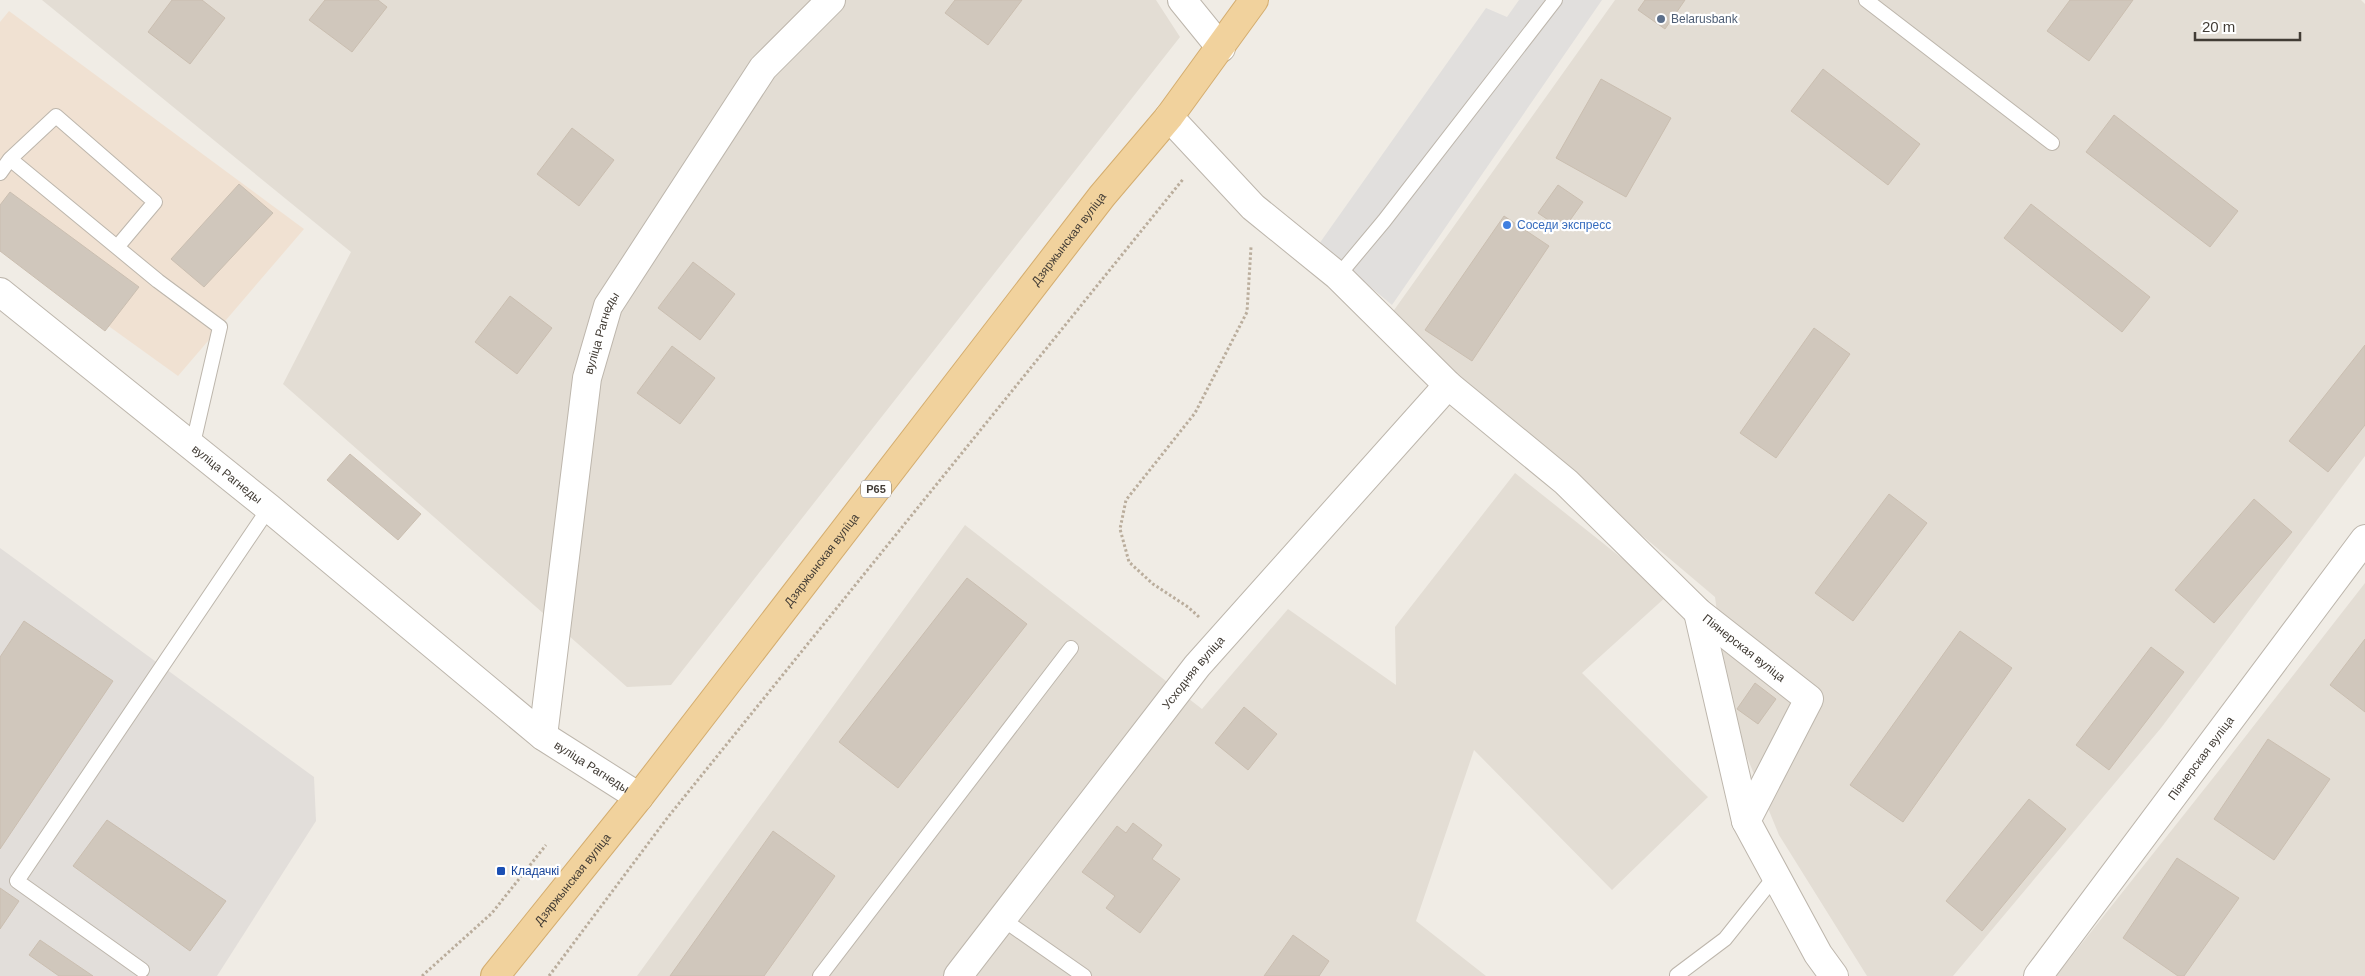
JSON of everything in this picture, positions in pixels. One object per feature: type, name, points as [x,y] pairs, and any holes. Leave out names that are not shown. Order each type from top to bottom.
[{"type":"main road","name":"Дзяржынская вуліца","points":[[495,976],[639,797],[1102,196],[1169,116],[1221,48],[1254,0]]},
{"type":"street","name":"вуліца Рагнеды","points":[[543,736],[587,378],[608,306],[763,68],[831,0]]},
{"type":"street","points":[[1182,0],[1221,48]]},
{"type":"street","name":"Піянерская вуліца","points":[[1169,116],[1204,152],[1253,208],[1338,276],[1448,385],[1566,482],[1698,612],[1809,700],[1746,821]]},
{"type":"street","name":"вуліца Рагнеды","points":[[0,292],[269,508],[543,736],[639,797]]},
{"type":"street","name":"Усходняя вуліца","points":[[958,976],[1197,666],[1448,385]]},
{"type":"street","name":"Піянерская вуліца","points":[[2038,976],[2365,539]]},
{"type":"street","points":[[1698,612],[1746,821],[1818,954],[1834,976]]},
{"type":"lane","points":[[1338,276],[1384,221],[1555,0]]},
{"type":"lane","points":[[1866,0],[2052,143]]},
{"type":"lane","points":[[0,173],[10,159],[56,116],[154,202],[118,246]]},
{"type":"lane","points":[[10,159],[118,246],[158,281],[220,327],[192,448]]},
{"type":"lane","points":[[142,970],[17,881],[269,508]]},
{"type":"lane","points":[[820,976],[1071,648]]},
{"type":"lane","points":[[1675,976],[1726,939],[1776,875]]},
{"type":"lane","points":[[1001,918],[1084,976]]},
{"type":"path","points":[[549,976],[668,817],[1204,152]]},
{"type":"path","points":[[1201,619],[1188,606],[1153,584],[1130,562],[1120,529],[1126,500],[1195,414],[1247,312],[1253,208]]},
{"type":"path","points":[[422,976],[492,913],[546,845]]},
{"type":"shaded area","points":[[42,0],[1156,0],[1180,37],[671,685],[627,687],[283,384],[351,252]]},
{"type":"shaded area","points":[[1519,0],[1602,0],[1392,305],[1319,244],[1486,8],[1507,17]]},
{"type":"shaded area","points":[[1615,0],[2361,0],[2365,4],[2365,456],[2161,728],[1953,976],[1867,976],[1779,835],[1731,718],[1715,597],[1387,320]]},
{"type":"shaded area","points":[[9,11],[304,229],[178,376],[0,248],[0,22]]},
{"type":"shaded area","points":[[1515,473],[1668,595],[1582,673],[1708,797],[1612,890],[1474,750],[1416,921],[1486,976],[637,976],[965,525],[1202,709],[1288,609],[1396,685],[1395,627]]},
{"type":"shaded area","points":[[0,548],[314,777],[316,821],[217,976],[0,976]]},
{"type":"shaded area","points":[[2365,583],[2365,976],[2056,976],[2217,773]]},
{"type":"building","points":[[172,0],[202,0],[225,18],[190,64],[148,32]]},
{"type":"building","points":[[325,0],[378,0],[387,7],[352,52],[309,20]]},
{"type":"building","points":[[955,0],[1022,0],[988,45],[945,13]]},
{"type":"building","name":"Belarusbank","points":[[1645,0],[1685,0],[1665,29],[1638,10]]},
{"type":"building","points":[[2070,0],[2133,0],[2089,61],[2047,31]]},
{"type":"building","points":[[1823,69],[1920,144],[1888,185],[1791,111]]},
{"type":"building","points":[[1601,79],[1671,118],[1626,197],[1556,158]]},
{"type":"building","points":[[2114,115],[2238,211],[2210,247],[2086,152]]},
{"type":"building","points":[[572,128],[614,160],[579,206],[537,174]]},
{"type":"building","points":[[239,184],[273,213],[204,287],[171,259]]},
{"type":"building","points":[[1558,185],[1583,202],[1563,230],[1538,213]]},
{"type":"building","points":[[10,192],[139,287],[105,331],[0,251],[0,205]]},
{"type":"building","points":[[2031,204],[2150,297],[2122,332],[2004,238]]},
{"type":"building","points":[[1504,216],[1549,246],[1472,361],[1425,330]]},
{"type":"building","points":[[693,262],[735,294],[700,340],[658,308]]},
{"type":"building","points":[[510,296],[552,328],[517,374],[475,342]]},
{"type":"building","points":[[1814,328],[1850,354],[1776,458],[1740,433]]},
{"type":"building","points":[[2365,345],[2365,425],[2328,472],[2289,441]]},
{"type":"building","points":[[672,346],[715,378],[680,424],[637,393]]},
{"type":"building","points":[[350,454],[421,514],[398,540],[327,480]]},
{"type":"building","points":[[1889,494],[1927,523],[1853,621],[1815,593]]},
{"type":"building","points":[[2254,499],[2292,532],[2214,623],[2175,590]]},
{"type":"building","points":[[967,578],[1027,624],[898,788],[839,742]]},
{"type":"building","points":[[24,621],[113,681],[0,849],[0,657]]},
{"type":"building","points":[[1960,631],[2012,668],[1903,822],[1850,785]]},
{"type":"building","points":[[2365,639],[2365,712],[2330,685]]},
{"type":"building","points":[[2151,647],[2184,672],[2109,770],[2076,745]]},
{"type":"building","points":[[1755,683],[1776,699],[1758,724],[1737,709]]},
{"type":"building","points":[[1244,707],[1277,734],[1248,770],[1215,743]]},
{"type":"building","points":[[2268,739],[2330,779],[2274,860],[2214,819]]},
{"type":"building","points":[[2029,799],[2066,829],[1982,931],[1946,901]]},
{"type":"building","points":[[107,820],[226,901],[190,951],[73,866]]},
{"type":"building","points":[[1133,823],[1162,845],[1152,859],[1180,879],[1140,933],[1106,908],[1115,896],[1082,872],[1117,826],[1126,833]]},
{"type":"building","points":[[773,831],[835,876],[764,976],[670,976]]},
{"type":"building","points":[[2177,858],[2239,898],[2184,976],[2178,976],[2123,938]]},
{"type":"building","points":[[0,888],[19,901],[0,929]]},
{"type":"building","points":[[1293,935],[1329,961],[1319,976],[1264,976]]},
{"type":"building","points":[[40,940],[93,976],[59,976],[29,955]]},
{"type":"place","name":"Belarusbank","points":[[1661,19]]},
{"type":"place","name":"Соседи экспресс","points":[[1507,225]]},
{"type":"place","name":"Кладачкі","points":[[501,871]]}]
